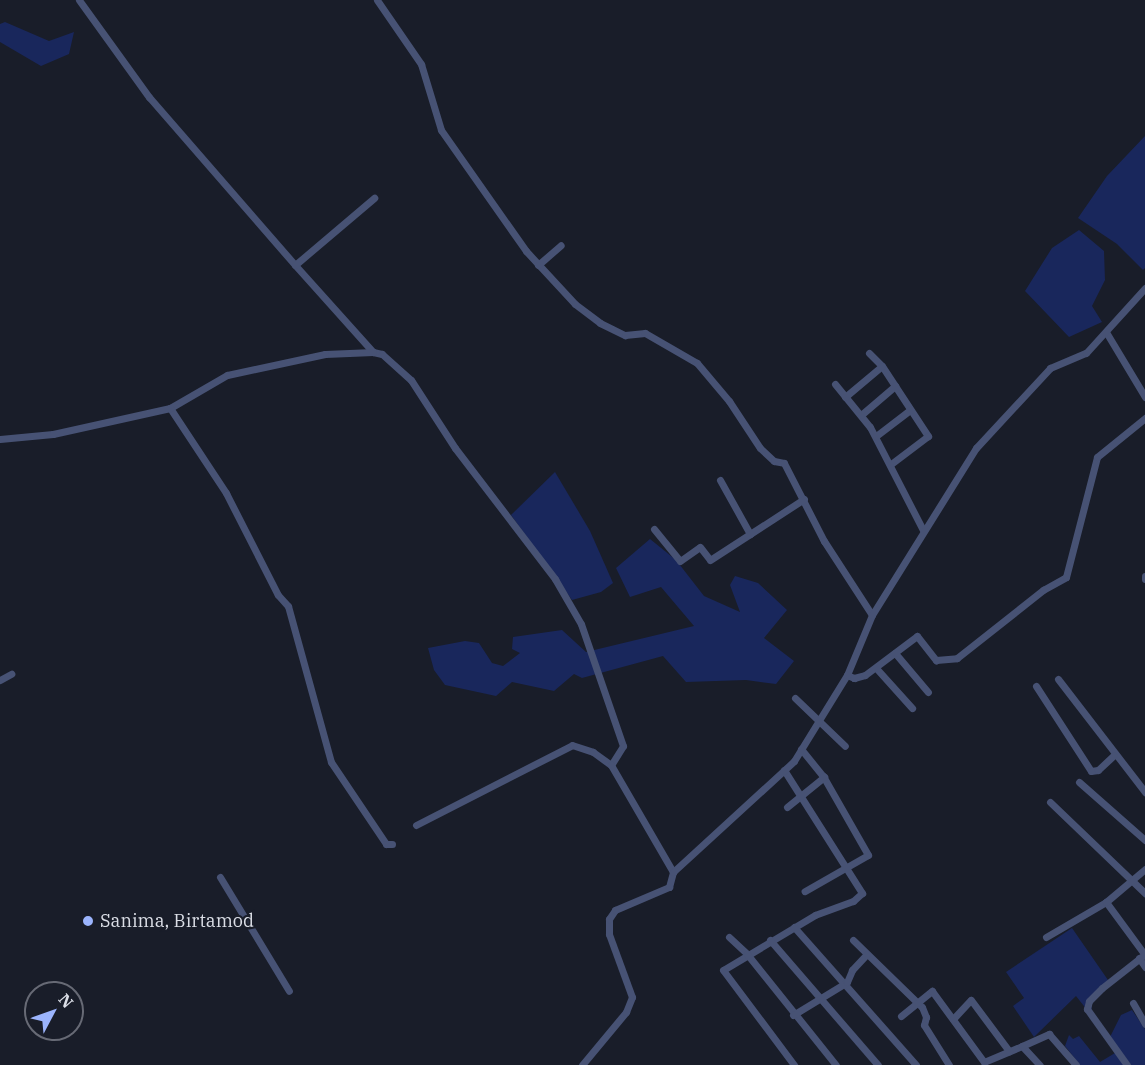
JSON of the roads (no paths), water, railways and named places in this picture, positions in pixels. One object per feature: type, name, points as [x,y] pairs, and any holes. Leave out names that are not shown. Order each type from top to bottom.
[{"type":"street","points":[[79,0],[149,97],[374,352]]},
{"type":"street","points":[[377,0],[422,64],[441,130],[537,265],[574,304],[600,323],[625,335],[645,333],[697,363],[740,415],[760,448],[774,461],[784,463],[824,541],[872,615]]},
{"type":"street","points":[[295,265],[374,198]]},
{"type":"street","points":[[537,265],[561,245]]},
{"type":"street","points":[[582,1065],[626,1012],[632,997],[609,934],[609,919],[615,910],[669,887],[673,872],[784,770],[801,749],[847,675],[872,615],[976,448],[1050,368],[1086,353],[1145,288]]},
{"type":"street","points":[[1106,332],[1145,397]]},
{"type":"street","points":[[0,439],[53,434],[170,408],[227,375],[326,354],[374,352],[382,354],[411,380],[455,448],[529,542],[569,600],[581,624],[623,746],[611,765]]},
{"type":"street","points":[[869,353],[882,366],[928,436],[891,464]]},
{"type":"street","points":[[845,397],[882,366]]},
{"type":"street","points":[[835,384],[876,436],[924,530]]},
{"type":"street","points":[[861,415],[895,386]]},
{"type":"street","points":[[170,408],[226,493],[279,595],[288,606],[331,762],[386,844],[392,844]]},
{"type":"street","points":[[876,436],[910,410]]},
{"type":"street","points":[[847,675],[854,678],[876,668],[917,636],[936,660],[957,658],[1043,590],[1066,577],[1077,523],[1089,496],[1097,457],[1145,418]]},
{"type":"street","points":[[720,480],[750,534]]},
{"type":"street","points":[[654,529],[680,561],[700,547],[710,560],[804,499]]},
{"type":"street","points":[[895,653],[928,692]]},
{"type":"street","points":[[876,668],[912,708]]},
{"type":"street","points":[[0,680],[11,674]]},
{"type":"street","points":[[1058,680],[1113,756],[1145,792]]},
{"type":"street","points":[[1036,686],[1091,771],[1098,770],[1113,756]]},
{"type":"street","points":[[795,698],[845,746]]},
{"type":"street","points":[[416,825],[572,745],[593,752],[611,765],[673,872]]},
{"type":"street","points":[[801,749],[824,777],[868,855],[806,891]]},
{"type":"street","points":[[784,770],[804,796],[862,893],[853,901],[770,940],[723,970],[794,1065]]},
{"type":"street","points":[[787,807],[804,796],[824,777]]},
{"type":"street","points":[[1079,782],[1145,840]]},
{"type":"street","points":[[1050,802],[1134,879],[1145,893]]},
{"type":"street","points":[[1046,937],[1107,902],[1145,869]]},
{"type":"street","points":[[220,877],[289,991]]},
{"type":"street","points":[[1107,902],[1143,956],[1145,967]]},
{"type":"street","points":[[794,927],[916,1065]]},
{"type":"street","points":[[729,937],[747,954],[793,1015],[836,1065]]},
{"type":"street","points":[[770,940],[878,1065]]},
{"type":"street","points":[[853,940],[915,1003],[922,1007],[926,1017],[924,1025],[950,1065]]},
{"type":"street","points":[[793,1015],[844,984],[866,955]]},
{"type":"street","points":[[1127,1065],[1087,1009],[1095,994],[1143,956]]},
{"type":"street","points":[[901,1016],[932,991],[982,1064],[1049,1034],[1076,1065]]},
{"type":"street","points":[[952,1019],[971,1000],[1009,1051]]},
{"type":"street","points":[[1133,1003],[1145,1024]]},
{"type":"street","points":[[1022,1046],[1040,1065]]},
{"type":"place","name":"Sanima, Birtamod","points":[[88,921]]}]
